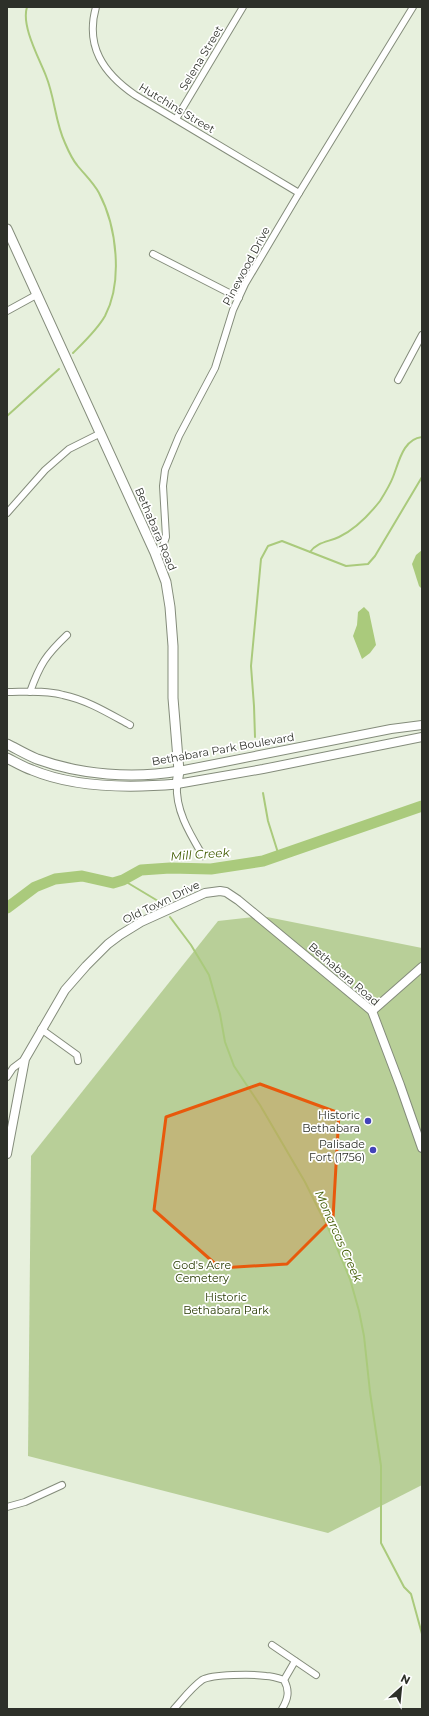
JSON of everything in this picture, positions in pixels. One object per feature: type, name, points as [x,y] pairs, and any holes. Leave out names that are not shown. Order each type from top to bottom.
[{"type":"main road","name":"Bethabara Road","points":[[7,229],[101,433],[155,553],[166,582],[170,607],[173,646],[172,698],[179,772],[177,784]]},
{"type":"main road","name":"Bethabara Park Boulevard","points":[[7,744],[36,759],[60,766],[100,773],[146,775],[179,772]]},
{"type":"main road","points":[[7,758],[31,770],[58,779],[99,784],[146,787],[177,784]]},
{"type":"street","name":"Hutchins Street","points":[[96,7],[92,26],[96,49],[106,70],[120,85],[299,193]]},
{"type":"street","name":"Selena Street","points":[[176,119],[243,7]]},
{"type":"street","name":"Pinewood Drive","points":[[155,553],[162,549],[166,537],[163,486],[164,470],[179,436],[215,368],[233,310],[299,193],[412,7]]},
{"type":"street","points":[[153,254],[239,298]]},
{"type":"street","points":[[7,311],[38,294]]},
{"type":"street","points":[[398,380],[422,335]]},
{"type":"street","points":[[7,513],[45,470],[69,449],[101,433]]},
{"type":"street","points":[[30,692],[37,671],[49,652],[67,635]]},
{"type":"street","points":[[7,692],[62,694],[86,701],[130,725]]},
{"type":"street","name":"Bethabara Park Boulevard","points":[[179,772],[391,729],[422,725]]},
{"type":"street","points":[[177,784],[263,769],[422,737]]},
{"type":"street","name":"Bethabara Road","points":[[177,784],[176,794],[188,830],[203,856]]},
{"type":"street","name":"Old Town Drive","points":[[7,1154],[25,1059],[41,1029],[65,990],[108,944],[141,922],[206,892],[226,892]]},
{"type":"street","name":"Bethabara Road","points":[[226,892],[238,900],[372,1011],[422,1148]]},
{"type":"street","points":[[372,1011],[422,966]]},
{"type":"street","points":[[41,1029],[76,1055],[78,1061]]},
{"type":"street","points":[[7,1077],[13,1068],[25,1059]]},
{"type":"street","points":[[7,1507],[25,1502],[62,1485]]},
{"type":"street","points":[[272,1645],[316,1675]]},
{"type":"street","points":[[284,1680],[295,1661]]},
{"type":"street","points":[[174,1709],[190,1691],[203,1680],[210,1678],[267,1676],[284,1680]]},
{"type":"street","points":[[282,1709],[287,1701],[288,1688],[284,1680]]},
{"type":"highlighted area","points":[[260,1084],[339,1113],[333,1218],[287,1264],[220,1268],[154,1210],[166,1117]]},
{"type":"green space","name":"Historic Bethabara Park","points":[[262,916],[422,948],[422,1485],[328,1533],[28,1456],[31,1156],[218,921]]},
{"type":"shaded area","points":[[422,550],[422,589],[419,586],[412,564],[416,555]]},
{"type":"shaded area","points":[[364,607],[369,612],[376,645],[370,653],[362,659],[353,636],[357,625],[358,612]]},
{"type":"waterway","points":[[27,7],[26,23],[49,84],[62,135],[73,160],[99,193],[105,207],[114,238],[116,271],[111,302],[105,316],[98,326],[73,353]]},
{"type":"waterway","points":[[7,416],[59,369]]},
{"type":"waterway","points":[[310,552],[319,544],[345,534],[357,526],[367,516],[380,501],[387,489],[406,447],[410,442],[422,437]]},
{"type":"waterway","points":[[255,737],[251,666],[261,559],[268,546],[282,541],[346,566],[368,564],[375,556],[422,477]]},
{"type":"waterway","points":[[263,793],[268,821],[279,856]]},
{"type":"waterway","name":"Mill Creek","points":[[7,908],[35,887],[55,879],[82,876],[113,883],[123,880],[141,870],[170,868],[211,869],[263,861],[422,806]]},
{"type":"waterway","name":"Monarcas Creek","points":[[123,880],[158,901]]},
{"type":"waterway","name":"Monarcas Creek","points":[[170,917],[191,945],[209,975],[220,1014],[225,1042],[234,1066],[260,1105],[305,1182],[332,1236],[350,1279],[364,1336],[370,1392],[381,1466],[381,1543],[404,1587],[411,1594],[422,1634]]},
{"type":"place","name":"Historic Bethabara","points":[[368,1121]]},
{"type":"place","name":"Palisade Fort (1756)","points":[[373,1150]]},
{"type":"park label","name":"God's Acre Cemetery","points":[[202,1271]]}]
